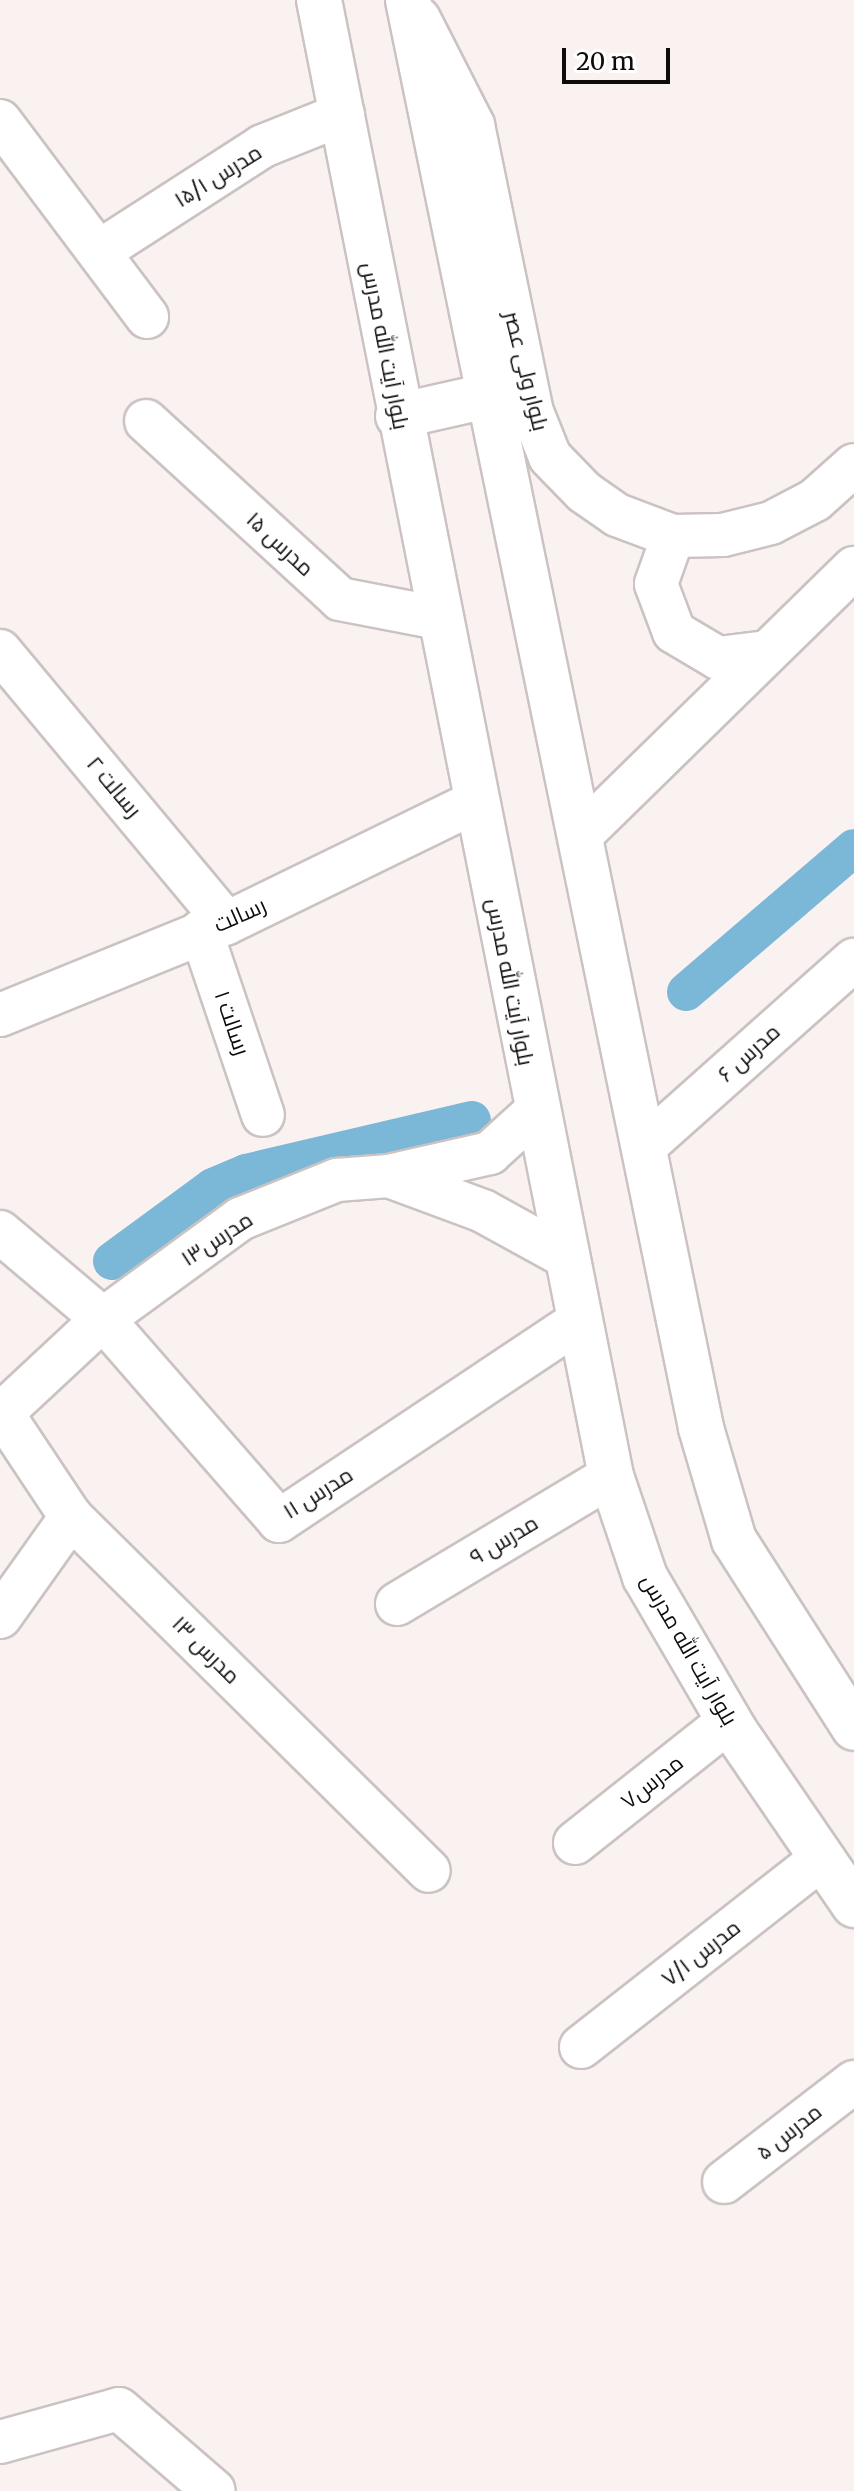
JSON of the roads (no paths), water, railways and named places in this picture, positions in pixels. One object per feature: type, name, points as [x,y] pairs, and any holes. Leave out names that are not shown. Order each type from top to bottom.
[{"type":"main road","name":"بلوار آیت الله مدرس","points":[[319,0],[535,1112],[611,1476],[645,1577],[729,1721],[854,1905]]},
{"type":"main road","points":[[408,0],[701,1428],[734,1540],[854,1728]]},
{"type":"main road","points":[[398,416],[487,396]]},
{"type":"street","name":"بلوار ولی عصر","points":[[408,0],[473,125],[532,412],[550,457],[617,515],[673,536],[771,523],[815,500],[854,465]]},
{"type":"street","name":"مدرس ۱۵/۱","points":[[100,251],[263,146],[343,114]]},
{"type":"street","points":[[0,121],[147,317]]},
{"type":"street","name":"مدرس ۱۵","points":[[146,421],[340,599],[439,618]]},
{"type":"street","points":[[673,536],[656,584],[674,632],[718,658],[767,652]]},
{"type":"street","points":[[579,837],[854,568]]},
{"type":"street","name":"رسالت ۲","points":[[0,651],[214,927]]},
{"type":"street","name":"رسالت","points":[[2,1012],[214,927],[475,802]]},
{"type":"street","name":"رسالت ۱","points":[[214,927],[263,1115]]},
{"type":"street","name":"مدرس ۶","points":[[645,1146],[854,960]]},
{"type":"street","name":"مدرس۱۳","points":[[103,1319],[240,1219],[337,1180],[389,1176],[490,1153],[535,1112]]},
{"type":"street","name":"مدرس۱۳","points":[[389,1176],[483,1211],[565,1256]]},
{"type":"street","points":[[0,1232],[103,1319]]},
{"type":"street","name":"مدرس ۱۱","points":[[103,1319],[279,1521],[579,1321]]},
{"type":"street","name":"مدرس ۱۳","points":[[103,1319],[1,1414],[71,1517],[429,1871]]},
{"type":"street","name":"مدرس ۹","points":[[397,1604],[611,1476]]},
{"type":"street","points":[[0,1617],[71,1517]]},
{"type":"street","name":"مدرس۷","points":[[575,1843],[729,1721]]},
{"type":"street","name":"مدرس ۷/۱","points":[[581,2047],[821,1859]]},
{"type":"street","name":"مدرس ۵","points":[[724,2182],[854,2082]]},
{"type":"street","points":[[0,2442],[119,2409],[214,2491]]},
{"type":"waterway","points":[[686,992],[854,848]]},
{"type":"waterway","points":[[112,1261],[213,1187],[246,1173],[472,1120]]}]
